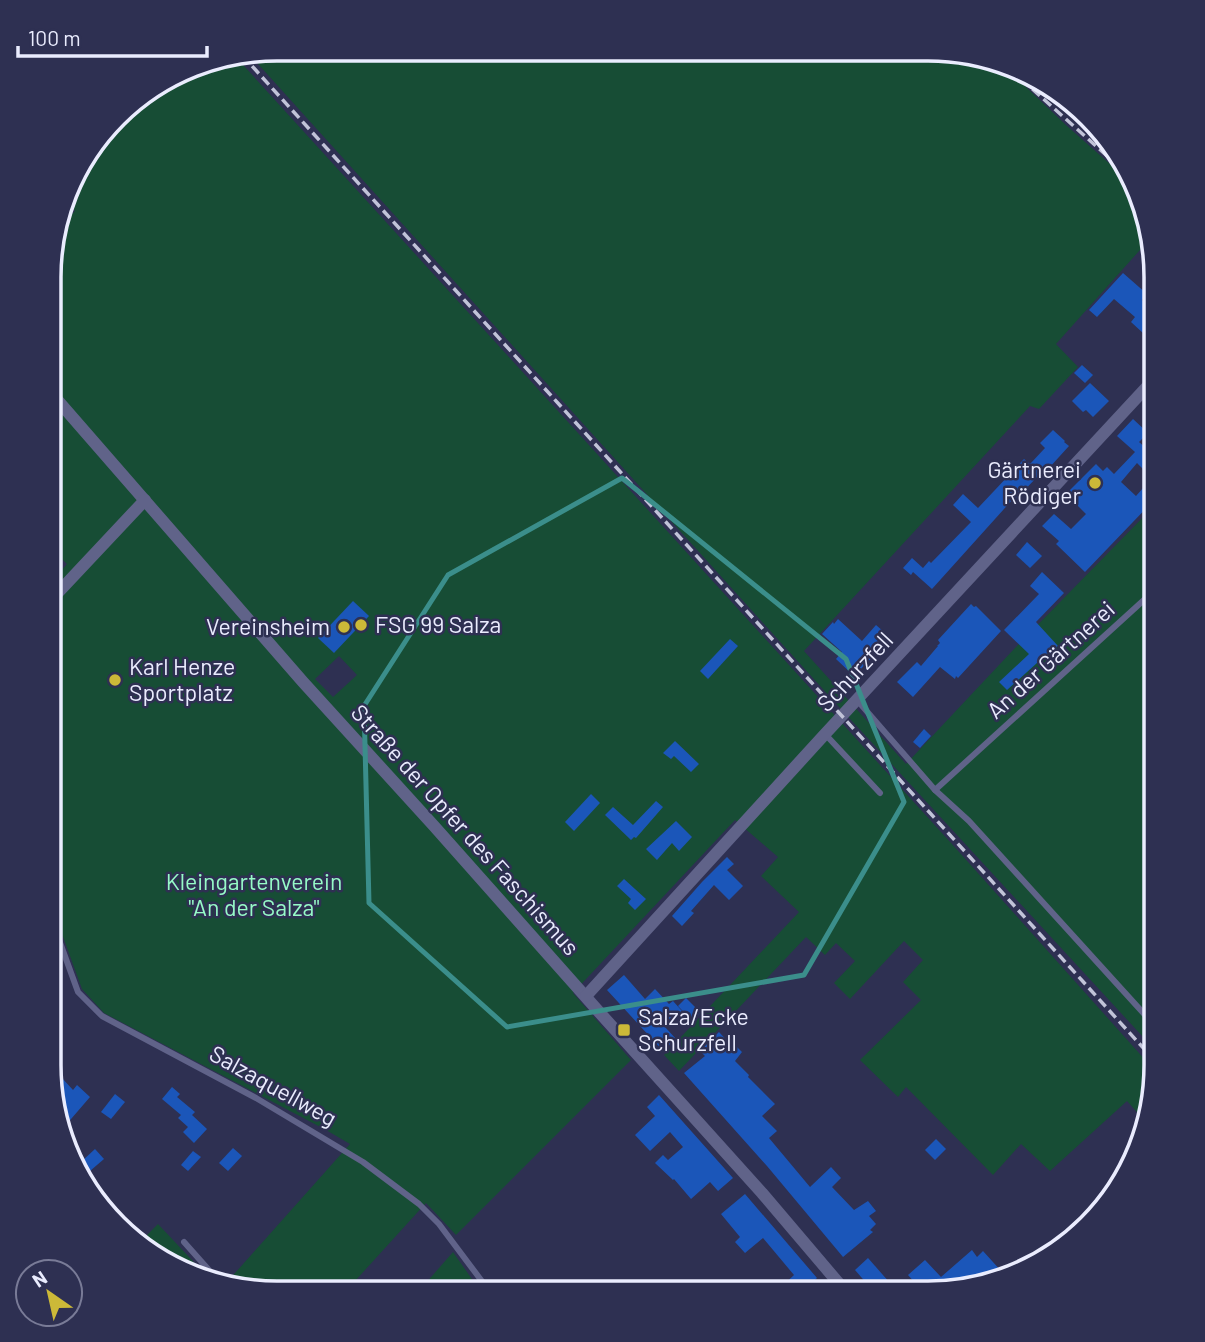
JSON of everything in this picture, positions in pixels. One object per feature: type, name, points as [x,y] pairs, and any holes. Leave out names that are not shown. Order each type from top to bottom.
[{"type":"street","name":"Schurzfell","points":[[586,996],[1143,391]]},
{"type":"street","name":"Straße der Opfer des Faschismus","points":[[61,405],[308,688],[762,1193],[836,1280]]},
{"type":"street","points":[[61,589],[145,500]]},
{"type":"lane","name":"An der Gärtnerei","points":[[935,790],[1143,601]]},
{"type":"lane","points":[[857,700],[935,790],[969,821],[1143,1013]]},
{"type":"lane","points":[[825,734],[880,793]]},
{"type":"lane","name":"Salzaquellweg","points":[[62,948],[78,992],[102,1016],[256,1098],[363,1163],[419,1204],[439,1224],[480,1280]]},
{"type":"lane","points":[[184,1242],[208,1269]]},
{"type":"highlighted area","points":[[622,478],[846,659],[904,802],[804,975],[507,1027],[369,903],[364,706],[448,575]]},
{"type":"green space","points":[[257,62],[956,63],[997,73],[1023,84],[1112,166],[1132,208],[1141,248],[1056,344],[1078,367],[1039,409],[1030,406],[804,651],[906,764],[1143,517],[1143,1037],[840,708]]},
{"type":"green space","name":"Kleingartenverein \"An der Salza\"","points":[[243,64],[1143,1057],[1138,1113],[1127,1101],[1050,1171],[1021,1144],[993,1175],[906,1087],[898,1097],[860,1060],[921,1000],[903,982],[923,960],[904,941],[850,999],[834,983],[855,961],[836,943],[825,955],[806,937],[679,1071],[664,1055],[799,912],[761,876],[778,857],[735,820],[573,993],[631,1060],[456,1235],[426,1203],[356,1280],[264,1280],[232,1276],[350,1144],[104,1013],[82,989],[62,934],[61,570],[67,564],[61,558],[61,278],[63,249],[71,215],[75,211],[73,208],[90,169],[115,135],[135,115],[169,90],[208,73]],"holes":[[[339,656],[357,675],[333,697],[315,679]]]},
{"type":"green space","points":[[158,1224],[195,1264],[169,1252],[146,1236]]},
{"type":"green space","points":[[453,1252],[473,1280],[428,1280]]},
{"type":"building","points":[[1123,273],[1143,290],[1143,333],[1131,322],[1135,317],[1114,299],[1097,317],[1089,310]]},
{"type":"building","points":[[1082,365],[1093,375],[1085,383],[1074,373]]},
{"type":"building","points":[[1090,383],[1109,401],[1093,417],[1072,401]]},
{"type":"building","points":[[1133,419],[1143,428],[1143,438],[1139,442],[1143,446],[1143,469],[1137,463],[1121,482],[1136,496],[1143,488],[1143,512],[1085,572],[1056,544],[1059,541],[1042,526],[1054,514],[1071,529],[1086,514],[1066,494],[1096,464],[1103,471],[1107,467],[1114,474],[1135,452],[1117,436]]},
{"type":"building","points":[[1053,430],[1069,446],[1039,479],[1037,477],[1013,499],[932,589],[913,572],[911,575],[903,568],[912,558],[923,568],[929,561],[931,563],[971,522],[953,505],[963,494],[978,508],[1024,459],[1030,464],[1045,448],[1040,443]]},
{"type":"building","points":[[1027,542],[1042,556],[1030,568],[1016,555]]},
{"type":"building","points":[[1042,572],[1064,593],[1036,622],[1058,646],[1007,690],[999,682],[1029,654],[1004,630],[1039,594],[1030,586]]},
{"type":"building","name":"Vereinsheim","points":[[353,601],[369,616],[334,653],[318,638]]},
{"type":"building","points":[[971,604],[1001,631],[958,678],[956,676],[955,679],[940,667],[913,697],[897,682],[917,662],[921,666],[940,643],[938,640]]},
{"type":"building","points":[[838,619],[862,641],[876,625],[891,638],[854,676],[836,659],[842,652],[822,634]]},
{"type":"building","points":[[730,639],[738,646],[708,679],[700,671]]},
{"type":"building","points":[[924,729],[931,736],[920,748],[913,742]]},
{"type":"building","points":[[675,741],[699,764],[691,772],[674,756],[671,759],[663,753]]},
{"type":"building","points":[[591,794],[600,803],[574,831],[565,822]]},
{"type":"building","points":[[656,801],[663,807],[636,838],[631,840],[605,815],[613,807],[633,825]]},
{"type":"building","points":[[676,821],[692,837],[679,851],[672,843],[657,860],[646,849]]},
{"type":"building","points":[[727,857],[734,864],[727,870],[743,886],[729,900],[714,885],[691,911],[694,913],[682,926],[672,916]]},
{"type":"building","points":[[624,879],[646,899],[635,910],[628,903],[631,899],[617,886]]},
{"type":"building","points":[[624,975],[645,999],[655,989],[669,1004],[673,1001],[682,1011],[665,1027],[676,1039],[663,1051],[607,990]]},
{"type":"building","points":[[686,998],[701,1013],[692,1021],[678,1006]]},
{"type":"building","points":[[719,1032],[742,1052],[735,1061],[775,1104],[762,1116],[777,1131],[769,1138],[810,1187],[831,1167],[841,1178],[832,1187],[854,1210],[868,1201],[876,1211],[869,1216],[876,1224],[870,1230],[873,1232],[843,1257],[684,1073],[705,1056],[700,1051]]},
{"type":"building","points":[[62,1078],[73,1090],[77,1085],[90,1097],[69,1121]]},
{"type":"building","points":[[172,1087],[180,1094],[177,1097],[195,1112],[192,1115],[207,1129],[194,1143],[183,1132],[188,1127],[178,1118],[181,1115],[162,1099]]},
{"type":"building","points":[[115,1094],[125,1102],[111,1119],[101,1112]]},
{"type":"building","points":[[659,1095],[733,1178],[718,1191],[710,1182],[691,1199],[674,1179],[655,1163],[663,1155],[668,1160],[683,1147],[670,1132],[650,1151],[635,1135],[655,1116],[647,1107]]},
{"type":"building","points":[[936,1139],[946,1149],[935,1160],[925,1150]]},
{"type":"building","points":[[233,1148],[242,1156],[228,1171],[219,1163]]},
{"type":"building","points":[[95,1149],[104,1159],[90,1171],[84,1159]]},
{"type":"building","points":[[193,1151],[201,1157],[188,1171],[181,1165]]},
{"type":"building","points":[[745,1194],[817,1278],[789,1280],[794,1275],[763,1238],[745,1253],[735,1242],[740,1237],[721,1214]]},
{"type":"building","points":[[972,1250],[977,1257],[983,1251],[999,1268],[969,1277],[941,1280],[912,1280],[908,1275],[925,1260],[941,1277]]},
{"type":"building","points":[[868,1258],[887,1280],[864,1280],[855,1270]]},
{"type":"railway","points":[[249,63],[1143,1048]]},
{"type":"railway","points":[[1031,88],[1105,154]]},
{"type":"place","name":"Gärtnerei Rödiger","points":[[1095,483]]},
{"type":"place","name":"FSG 99 Salza","points":[[361,625]]},
{"type":"place","name":"Vereinsheim","points":[[344,627]]},
{"type":"place","name":"Karl Henze Sportplatz","points":[[115,680]]},
{"type":"place","name":"Salza/Ecke Schurzfell","points":[[624,1030]]}]
